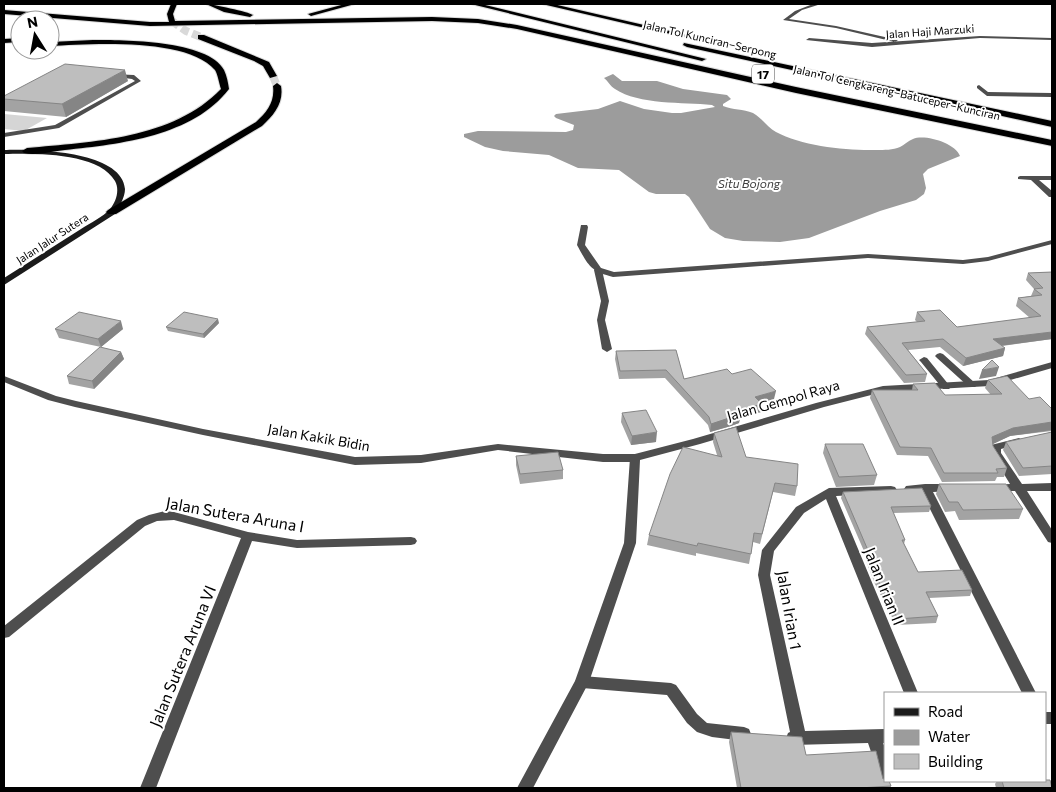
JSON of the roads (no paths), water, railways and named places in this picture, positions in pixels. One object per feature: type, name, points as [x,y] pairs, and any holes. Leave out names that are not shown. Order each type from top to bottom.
[{"type":"highway","points":[[172,21],[170,14],[174,4]]},
{"type":"highway","points":[[209,4],[232,13],[271,16],[316,13],[352,4]]},
{"type":"highway","name":"Jalan Tol Cengkareng–Batuceper–Kunciran","points":[[474,4],[782,78],[1052,138]]},
{"type":"highway","name":"Jalan Tol Kunciran–Serpong","points":[[510,4],[759,62],[1052,124]]},
{"type":"highway","points":[[545,4],[1052,119]]},
{"type":"highway","points":[[4,12],[142,24],[447,19],[503,24],[796,90],[1052,143]]},
{"type":"highway","points":[[153,32],[383,20]]},
{"type":"highway","points":[[60,38],[125,34]]},
{"type":"highway","points":[[201,37],[257,58],[266,64],[273,76]]},
{"type":"highway","points":[[27,151],[103,142],[160,128],[205,108],[219,98],[225,89],[221,72],[214,64],[205,58],[184,50],[152,44],[121,42],[60,44]]},
{"type":"highway","points":[[112,212],[259,124],[270,113],[277,102],[277,86]]},
{"type":"main road","points":[[4,152],[27,151],[83,159],[110,170],[119,180],[121,188],[119,199],[112,212]]},
{"type":"main road","name":"Jalan Jalur Sutera","points":[[4,282],[112,212]]},
{"type":"street","points":[[819,4],[805,7],[785,20],[836,27],[907,42]]},
{"type":"street","name":"Jalan Haji Marzuki","points":[[809,40],[866,45],[980,37],[1052,39]]},
{"type":"street","points":[[4,135],[57,127],[138,81],[134,77],[108,75]]},
{"type":"street","points":[[979,88],[987,94],[1052,95]]},
{"type":"street","points":[[1020,178],[1050,178]]},
{"type":"street","points":[[1033,178],[1052,195]]},
{"type":"street","points":[[584,227],[581,245],[598,270],[605,301],[601,320],[607,349]]},
{"type":"street","points":[[598,270],[613,275],[638,274],[705,267],[868,256],[963,262],[988,258],[1052,242]]},
{"type":"street","points":[[940,356],[972,385]]},
{"type":"street","points":[[924,360],[946,386]]},
{"type":"street","name":"Jalan Gempol Raya","points":[[635,458],[883,389],[990,383],[1052,365]]},
{"type":"street","name":"Jalan Kakik Bidin","points":[[4,379],[52,398],[75,404],[203,432],[355,461],[421,459],[498,447],[603,458],[635,458]]},
{"type":"street","points":[[1034,438],[1004,443],[995,447],[996,453],[1052,539]]},
{"type":"street","points":[[525,788],[582,682],[630,543],[635,458]]},
{"type":"street","points":[[984,488],[1052,487]]},
{"type":"street","points":[[925,488],[1028,692]]},
{"type":"street","name":"Jalan Irian 1","points":[[798,738],[764,575],[768,550],[800,510],[829,492],[967,488]]},
{"type":"street","name":"Jalan Irian II","points":[[829,492],[911,692]]},
{"type":"street","name":"Jalan Sutera Aruna I","points":[[4,633],[141,524],[154,517],[174,516],[248,536],[302,544],[411,541]]},
{"type":"street","name":"Jalan Sutera Aruna VI","points":[[148,788],[248,536]]},
{"type":"street","points":[[582,682],[672,689],[700,727],[707,730],[761,735]]},
{"type":"street","points":[[780,737],[879,737],[884,767]]},
{"type":"water","name":"Situ Bojong","points":[[613,74],[622,81],[657,81],[683,89],[727,95],[731,99],[723,104],[723,106],[753,113],[776,132],[799,141],[825,147],[853,150],[886,150],[900,147],[913,139],[925,138],[939,141],[952,147],[960,156],[928,169],[923,174],[926,188],[924,194],[916,200],[880,211],[809,238],[780,242],[743,241],[725,238],[710,229],[689,197],[685,194],[656,194],[649,192],[619,170],[578,168],[549,155],[503,151],[485,147],[464,137],[464,134],[478,131],[566,132],[573,130],[574,125],[556,118],[554,116],[556,114],[598,109],[620,101],[644,109],[672,113],[715,107],[712,105],[662,102],[636,98],[615,89],[604,78]]},
{"type":"tunnel","points":[[172,21],[186,31],[201,37]]},
{"type":"tunnel","points":[[273,76],[277,86]]}]
